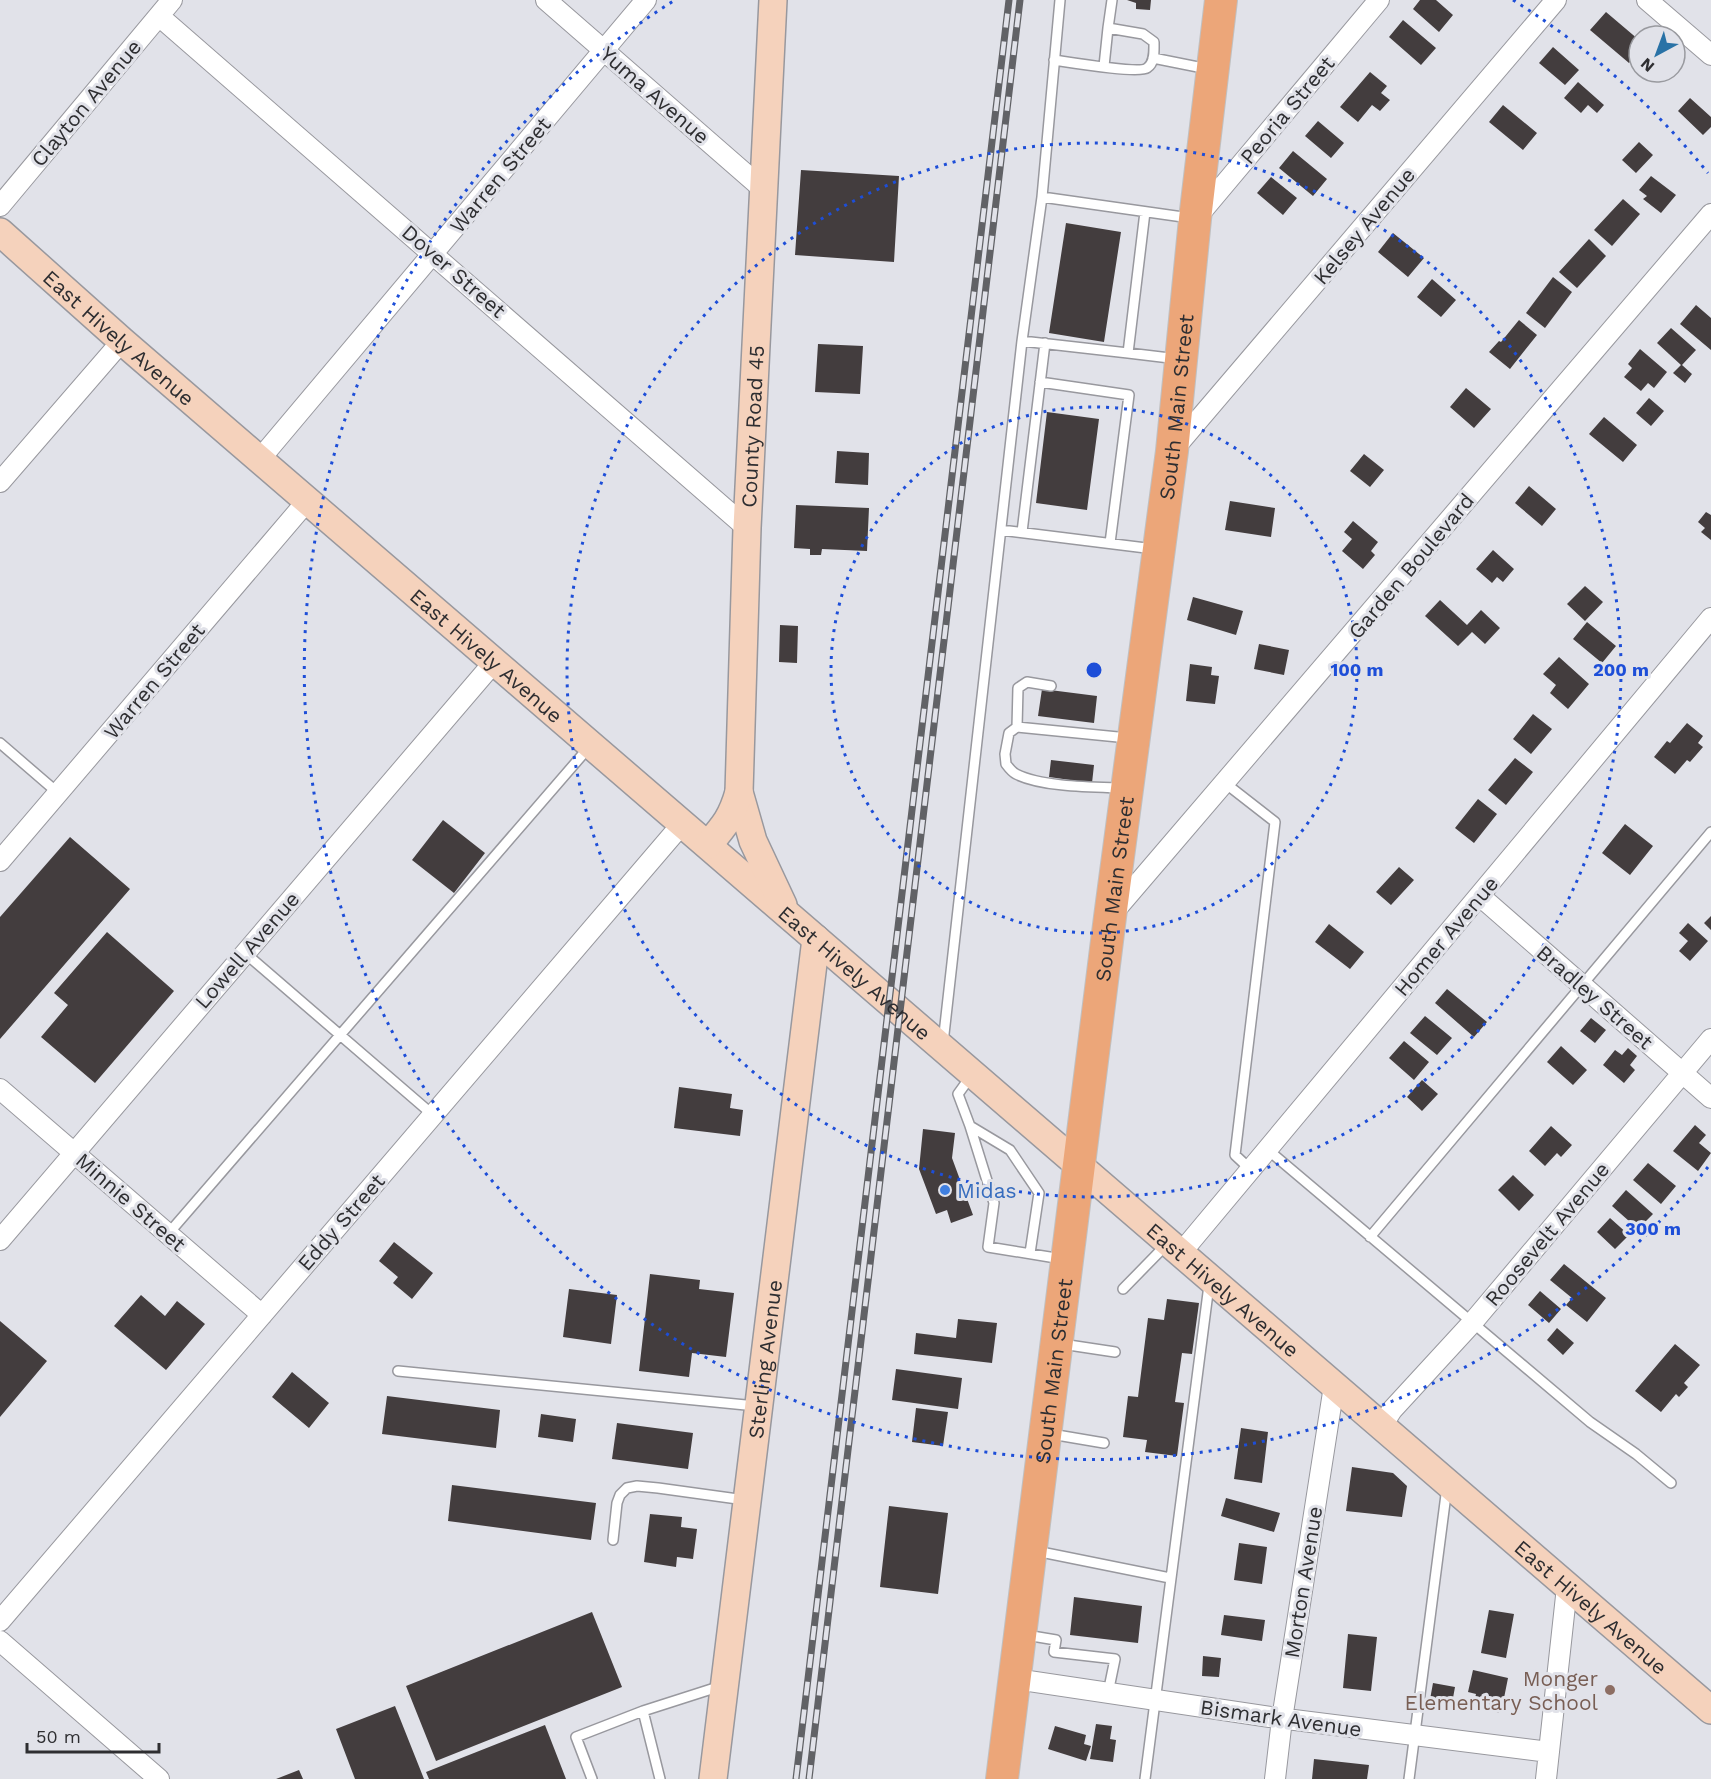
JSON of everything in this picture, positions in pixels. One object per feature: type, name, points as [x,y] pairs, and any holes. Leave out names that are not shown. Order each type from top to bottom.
[{"type":"main road","name":"South Main Street","points":[[1002,1779],[1110,918],[1172,451],[1195,219],[1221,0]]},
{"type":"street","name":"Clayton Avenue","points":[[0,206],[172,0]]},
{"type":"street","name":"Yuma Avenue","points":[[546,0],[764,190]]},
{"type":"street","name":"Warren Street","points":[[260,459],[646,0]]},
{"type":"street","name":"County Road 45","points":[[708,845],[733,812],[738,792],[747,528],[773,0]]},
{"type":"street","name":"Peoria Street","points":[[1195,219],[1379,0]]},
{"type":"street","name":"Kelsey Avenue","points":[[1172,451],[1556,0]]},
{"type":"street","points":[[1647,0],[1711,55]]},
{"type":"street","name":"Dover Street","points":[[159,15],[747,528]]},
{"type":"street","name":"Garden Boulevard","points":[[1110,918],[1711,214]]},
{"type":"street","name":"East Hively Avenue","points":[[0,232],[122,341],[1711,1710]]},
{"type":"street","points":[[0,482],[122,341]]},
{"type":"street","name":"Warren Street","points":[[0,861],[308,500]]},
{"type":"street","name":"Homer Avenue","points":[[1174,1248],[1250,1169],[1711,618]]},
{"type":"street","name":"Lowell Avenue","points":[[0,1239],[495,661]]},
{"type":"street","points":[[738,792],[753,841],[789,916]]},
{"type":"street","name":"Eddy Street","points":[[0,1622],[682,824]]},
{"type":"street","name":"Bradley Street","points":[[1479,896],[1711,1098]]},
{"type":"street","name":"Sterling Avenue","points":[[713,1779],[816,939]]},
{"type":"street","name":"Roosevelt Avenue","points":[[1382,1427],[1392,1410],[1472,1323],[1711,1039]]},
{"type":"street","name":"Minnie Street","points":[[0,1089],[262,1315]]},
{"type":"street","name":"Morton Avenue","points":[[1275,1779],[1282,1719],[1334,1386]]},
{"type":"street","points":[[1546,1779],[1567,1587]]},
{"type":"street","points":[[0,1641],[159,1779]]},
{"type":"street","name":"Bismark Avenue","points":[[1015,1679],[1282,1719],[1549,1752]]},
{"type":"lane","points":[[942,1048],[1022,341],[1042,197],[1060,0]]},
{"type":"lane","points":[[1104,66],[1112,0]]},
{"type":"lane","points":[[1361,21],[1364,0]]},
{"type":"lane","points":[[1054,60],[1141,71],[1149,68],[1153,58],[1154,42],[1151,38],[1143,34],[1108,28]]},
{"type":"lane","points":[[1153,58],[1213,70]]},
{"type":"lane","points":[[1042,197],[1195,219]]},
{"type":"lane","points":[[1128,353],[1145,212]]},
{"type":"lane","points":[[1022,341],[1181,359]]},
{"type":"lane","points":[[1022,532],[1045,343]]},
{"type":"lane","points":[[1040,382],[1129,395],[1110,543]]},
{"type":"lane","points":[[1000,530],[1159,550]]},
{"type":"lane","points":[[1017,727],[1018,688],[1027,682],[1051,686]]},
{"type":"lane","points":[[1127,788],[1042,781],[1015,774],[1006,764],[1005,754],[1009,733],[1017,727],[1134,739]]},
{"type":"lane","points":[[0,743],[58,793]]},
{"type":"lane","points":[[168,1234],[591,744]]},
{"type":"lane","points":[[1226,783],[1275,822],[1235,1155],[1250,1169]]},
{"type":"lane","points":[[1370,1237],[1711,832]]},
{"type":"lane","points":[[245,953],[433,1115]]},
{"type":"lane","points":[[972,1074],[958,1094],[994,1203],[988,1247],[1068,1260]]},
{"type":"lane","points":[[970,1126],[1010,1150],[1039,1193],[1030,1253]]},
{"type":"lane","points":[[1267,1149],[1590,1422],[1636,1454],[1671,1483]]},
{"type":"lane","points":[[1123,1289],[1174,1248]]},
{"type":"lane","points":[[1145,1779],[1210,1280]]},
{"type":"lane","points":[[1057,1344],[1115,1352]]},
{"type":"lane","points":[[398,1371],[759,1406]]},
{"type":"lane","points":[[1046,1433],[1104,1443]]},
{"type":"lane","points":[[1409,1779],[1448,1484]]},
{"type":"lane","points":[[613,1540],[617,1503],[620,1495],[627,1488],[637,1486],[658,1488],[747,1500]]},
{"type":"lane","points":[[1031,1550],[1170,1578]]},
{"type":"lane","points":[[1020,1633],[1056,1640],[1054,1652],[1115,1659],[1108,1693]]},
{"type":"lane","points":[[592,1779],[576,1737],[643,1711],[724,1685]]},
{"type":"lane","points":[[643,1711],[660,1779]]},
{"type":"building","points":[[1127,0],[1151,0],[1150,10],[1136,9],[1136,3]]},
{"type":"building","points":[[1420,0],[1436,0],[1453,15],[1439,32],[1413,9]]},
{"type":"building","points":[[1606,12],[1627,30],[1627,61],[1590,30]]},
{"type":"building","points":[[1403,20],[1436,48],[1421,65],[1389,37]]},
{"type":"building","points":[[1553,47],[1579,70],[1565,85],[1539,63]]},
{"type":"building","points":[[1370,72],[1387,86],[1381,93],[1390,100],[1380,111],[1372,105],[1358,122],[1340,107]]},
{"type":"building","points":[[1578,82],[1604,105],[1597,113],[1588,105],[1581,113],[1564,98]]},
{"type":"building","points":[[1690,98],[1711,117],[1711,127],[1703,135],[1678,111]]},
{"type":"building","points":[[1503,105],[1537,133],[1523,150],[1489,122]]},
{"type":"building","points":[[1318,121],[1344,143],[1331,158],[1305,136]]},
{"type":"building","points":[[1639,142],[1653,155],[1636,173],[1622,160]]},
{"type":"building","points":[[1293,151],[1327,179],[1313,196],[1279,168]]},
{"type":"building","points":[[801,170],[899,176],[894,262],[795,255]]},
{"type":"building","points":[[1651,176],[1676,195],[1661,213],[1643,199],[1647,196],[1639,190]]},
{"type":"building","points":[[1271,177],[1297,198],[1283,215],[1257,193]]},
{"type":"building","points":[[1623,199],[1640,214],[1612,246],[1594,230]]},
{"type":"building","points":[[1066,223],[1121,232],[1104,342],[1049,333]]},
{"type":"building","points":[[1393,233],[1424,258],[1408,277],[1378,252]]},
{"type":"building","points":[[1589,239],[1606,256],[1577,288],[1559,272]]},
{"type":"building","points":[[1553,277],[1572,292],[1545,328],[1526,313]]},
{"type":"building","points":[[1432,279],[1456,300],[1441,317],[1417,297]]},
{"type":"building","points":[[1696,305],[1711,318],[1711,350],[1680,324]]},
{"type":"building","points":[[1519,320],[1537,335],[1510,369],[1489,352],[1499,341],[1501,342]]},
{"type":"building","points":[[1671,328],[1696,350],[1682,365],[1692,374],[1685,383],[1673,373],[1681,365],[1657,343]]},
{"type":"building","points":[[818,344],[863,346],[860,394],[815,392]]},
{"type":"building","points":[[1640,349],[1667,372],[1654,388],[1648,383],[1641,391],[1624,377],[1632,368],[1628,364]]},
{"type":"building","points":[[1466,388],[1491,409],[1474,428],[1450,407]]},
{"type":"building","points":[[1649,398],[1664,411],[1651,426],[1636,413]]},
{"type":"building","points":[[1047,412],[1099,419],[1087,510],[1036,503]]},
{"type":"building","points":[[1604,417],[1637,445],[1623,462],[1589,434]]},
{"type":"building","points":[[837,451],[869,453],[868,485],[835,483]]},
{"type":"building","points":[[1364,454],[1384,470],[1370,487],[1350,471]]},
{"type":"building","points":[[1529,486],[1556,509],[1542,526],[1515,503]]},
{"type":"building","points":[[1230,501],[1275,508],[1271,537],[1225,530]]},
{"type":"building","points":[[796,505],[869,508],[867,551],[822,549],[821,555],[810,555],[810,549],[794,548]]},
{"type":"building","points":[[1706,512],[1711,515],[1711,540],[1701,532],[1705,528],[1698,522]]},
{"type":"building","points":[[1353,521],[1378,542],[1371,551],[1375,555],[1363,569],[1342,551],[1352,539],[1344,532]]},
{"type":"building","points":[[1493,550],[1514,569],[1503,582],[1497,577],[1492,583],[1476,569]]},
{"type":"building","points":[[1585,586],[1603,602],[1585,621],[1567,604]]},
{"type":"building","points":[[1193,597],[1243,611],[1236,635],[1187,620]]},
{"type":"building","points":[[1440,600],[1467,625],[1481,610],[1500,628],[1485,644],[1472,632],[1458,646],[1425,616]]},
{"type":"building","points":[[1587,622],[1616,646],[1602,663],[1573,639]]},
{"type":"building","points":[[780,625],[798,626],[797,663],[779,662]]},
{"type":"building","points":[[1259,644],[1289,650],[1284,675],[1254,669]]},
{"type":"building","points":[[1559,657],[1589,684],[1568,709],[1550,693],[1556,685],[1543,674]]},
{"type":"building","points":[[1190,664],[1212,667],[1211,675],[1219,676],[1215,704],[1186,701]]},
{"type":"building","points":[[1042,689],[1097,696],[1094,723],[1038,716]]},
{"type":"building","points":[[1533,714],[1552,729],[1531,754],[1513,739]]},
{"type":"building","points":[[1687,723],[1703,736],[1698,743],[1703,747],[1675,774],[1654,757],[1667,741],[1670,743]]},
{"type":"building","points":[[1515,758],[1533,772],[1506,805],[1488,790]]},
{"type":"building","points":[[1051,760],[1094,765],[1092,783],[1049,777]]},
{"type":"building","points":[[1478,799],[1497,814],[1474,843],[1455,828]]},
{"type":"building","points":[[443,820],[485,853],[454,893],[412,860]]},
{"type":"building","points":[[1625,824],[1653,846],[1630,875],[1602,853]]},
{"type":"building","points":[[70,837],[130,889],[0,1039],[0,917]]},
{"type":"building","points":[[1399,867],[1414,880],[1391,905],[1376,892]]},
{"type":"building","points":[[1711,916],[1711,930],[1704,923]]},
{"type":"building","points":[[1688,923],[1708,941],[1690,961],[1679,951],[1688,941],[1679,933]]},
{"type":"building","points":[[1329,924],[1364,952],[1350,969],[1315,942]]},
{"type":"building","points":[[107,932],[174,991],[95,1083],[41,1037],[68,1005],[54,993]]},
{"type":"building","points":[[1447,989],[1487,1022],[1474,1037],[1435,1003]]},
{"type":"building","points":[[1425,1016],[1452,1038],[1437,1055],[1410,1033]]},
{"type":"building","points":[[1591,1018],[1606,1030],[1595,1043],[1580,1031]]},
{"type":"building","points":[[1404,1041],[1429,1062],[1414,1080],[1389,1058]]},
{"type":"building","points":[[1561,1046],[1587,1070],[1573,1085],[1547,1062]]},
{"type":"building","points":[[1628,1048],[1637,1056],[1630,1065],[1635,1070],[1624,1083],[1603,1065],[1615,1050],[1622,1055]]},
{"type":"building","points":[[1422,1080],[1438,1094],[1422,1111],[1407,1097]]},
{"type":"building","points":[[679,1087],[732,1094],[730,1108],[743,1110],[740,1136],[674,1128]]},
{"type":"building","points":[[1695,1125],[1706,1135],[1699,1143],[1711,1153],[1698,1171],[1673,1151]]},
{"type":"building","points":[[1551,1126],[1572,1145],[1561,1157],[1557,1153],[1545,1166],[1529,1151]]},
{"type":"building","name":"Midas","points":[[923,1129],[955,1133],[952,1158],[973,1215],[951,1223],[947,1210],[936,1214],[919,1169]]},
{"type":"building","points":[[1648,1163],[1676,1186],[1661,1204],[1633,1180]]},
{"type":"building","points":[[1513,1175],[1534,1195],[1519,1211],[1498,1190]]},
{"type":"building","points":[[1626,1190],[1653,1214],[1638,1229],[1612,1206]]},
{"type":"building","points":[[1610,1218],[1629,1235],[1615,1249],[1597,1232]]},
{"type":"building","points":[[394,1242],[433,1273],[412,1299],[393,1283],[398,1277],[379,1261]]},
{"type":"building","points":[[1564,1264],[1606,1298],[1587,1322],[1566,1305],[1572,1298],[1550,1280]]},
{"type":"building","points":[[650,1274],[700,1280],[699,1289],[734,1293],[726,1357],[692,1353],[689,1377],[639,1371]]},
{"type":"building","points":[[569,1289],[617,1295],[611,1344],[563,1337]]},
{"type":"building","points":[[1540,1291],[1561,1309],[1549,1323],[1528,1305]]},
{"type":"building","points":[[141,1295],[165,1316],[177,1301],[205,1324],[166,1370],[114,1326]]},
{"type":"building","points":[[1167,1299],[1199,1303],[1192,1354],[1182,1353],[1175,1402],[1184,1403],[1177,1456],[1145,1452],[1147,1440],[1123,1437],[1128,1396],[1138,1397],[1148,1318],[1164,1320]]},
{"type":"building","points":[[958,1319],[997,1323],[992,1363],[914,1354],[916,1333],[956,1338]]},
{"type":"building","points":[[0,1321],[47,1361],[0,1417]]},
{"type":"building","points":[[1557,1328],[1574,1343],[1563,1355],[1547,1340]]},
{"type":"building","points":[[1675,1344],[1700,1365],[1684,1383],[1688,1387],[1679,1397],[1676,1394],[1661,1412],[1635,1391]]},
{"type":"building","points":[[896,1369],[962,1378],[958,1409],[892,1400]]},
{"type":"building","points":[[292,1372],[329,1403],[309,1428],[272,1397]]},
{"type":"building","points":[[387,1396],[500,1410],[496,1448],[382,1434]]},
{"type":"building","points":[[916,1408],[948,1412],[943,1446],[912,1442]]},
{"type":"building","points":[[541,1414],[576,1419],[573,1442],[538,1437]]},
{"type":"building","points":[[617,1423],[693,1433],[688,1469],[612,1459]]},
{"type":"building","points":[[1241,1428],[1268,1432],[1262,1483],[1234,1479]]},
{"type":"building","points":[[1352,1467],[1393,1473],[1407,1486],[1402,1517],[1346,1511]]},
{"type":"building","points":[[452,1485],[596,1503],[591,1540],[448,1521]]},
{"type":"building","points":[[1226,1498],[1280,1513],[1274,1532],[1221,1516]]},
{"type":"building","points":[[889,1506],[948,1513],[938,1594],[880,1587]]},
{"type":"building","points":[[650,1514],[682,1517],[681,1527],[697,1529],[693,1559],[677,1557],[676,1567],[644,1562]]},
{"type":"building","points":[[1239,1543],[1267,1547],[1262,1584],[1234,1580]]},
{"type":"building","points":[[1074,1597],[1142,1606],[1138,1643],[1070,1635]]},
{"type":"building","points":[[1489,1610],[1514,1614],[1506,1658],[1481,1653]]},
{"type":"building","points":[[592,1612],[622,1687],[436,1761],[406,1686]]},
{"type":"building","points":[[1224,1615],[1265,1620],[1262,1641],[1221,1635]]},
{"type":"building","points":[[1348,1634],[1377,1637],[1371,1691],[1343,1688]]},
{"type":"building","points":[[1203,1656],[1221,1658],[1219,1677],[1202,1676]]},
{"type":"building","points":[[1473,1670],[1508,1678],[1501,1713],[1473,1707],[1476,1694],[1468,1692]]},
{"type":"building","points":[[1433,1683],[1455,1687],[1451,1709],[1429,1705]]},
{"type":"building","points":[[395,1706],[424,1779],[355,1779],[336,1729]]},
{"type":"building","points":[[1096,1724],[1112,1726],[1110,1739],[1116,1740],[1113,1762],[1090,1759]]},
{"type":"building","points":[[545,1725],[566,1779],[429,1779],[426,1772]]},
{"type":"building","points":[[1055,1726],[1086,1735],[1084,1744],[1091,1746],[1086,1761],[1048,1749]]},
{"type":"building","points":[[1314,1759],[1369,1765],[1367,1779],[1312,1779]]},
{"type":"building","points":[[299,1770],[303,1779],[276,1779]]},
{"type":"railway","points":[[796,1779],[1009,0]]},
{"type":"railway","points":[[809,1779],[1020,0]]},
{"type":"place","name":"Midas","points":[[945,1190]]},
{"type":"place","name":"Monger Elementary School","points":[[1610,1690]]}]
